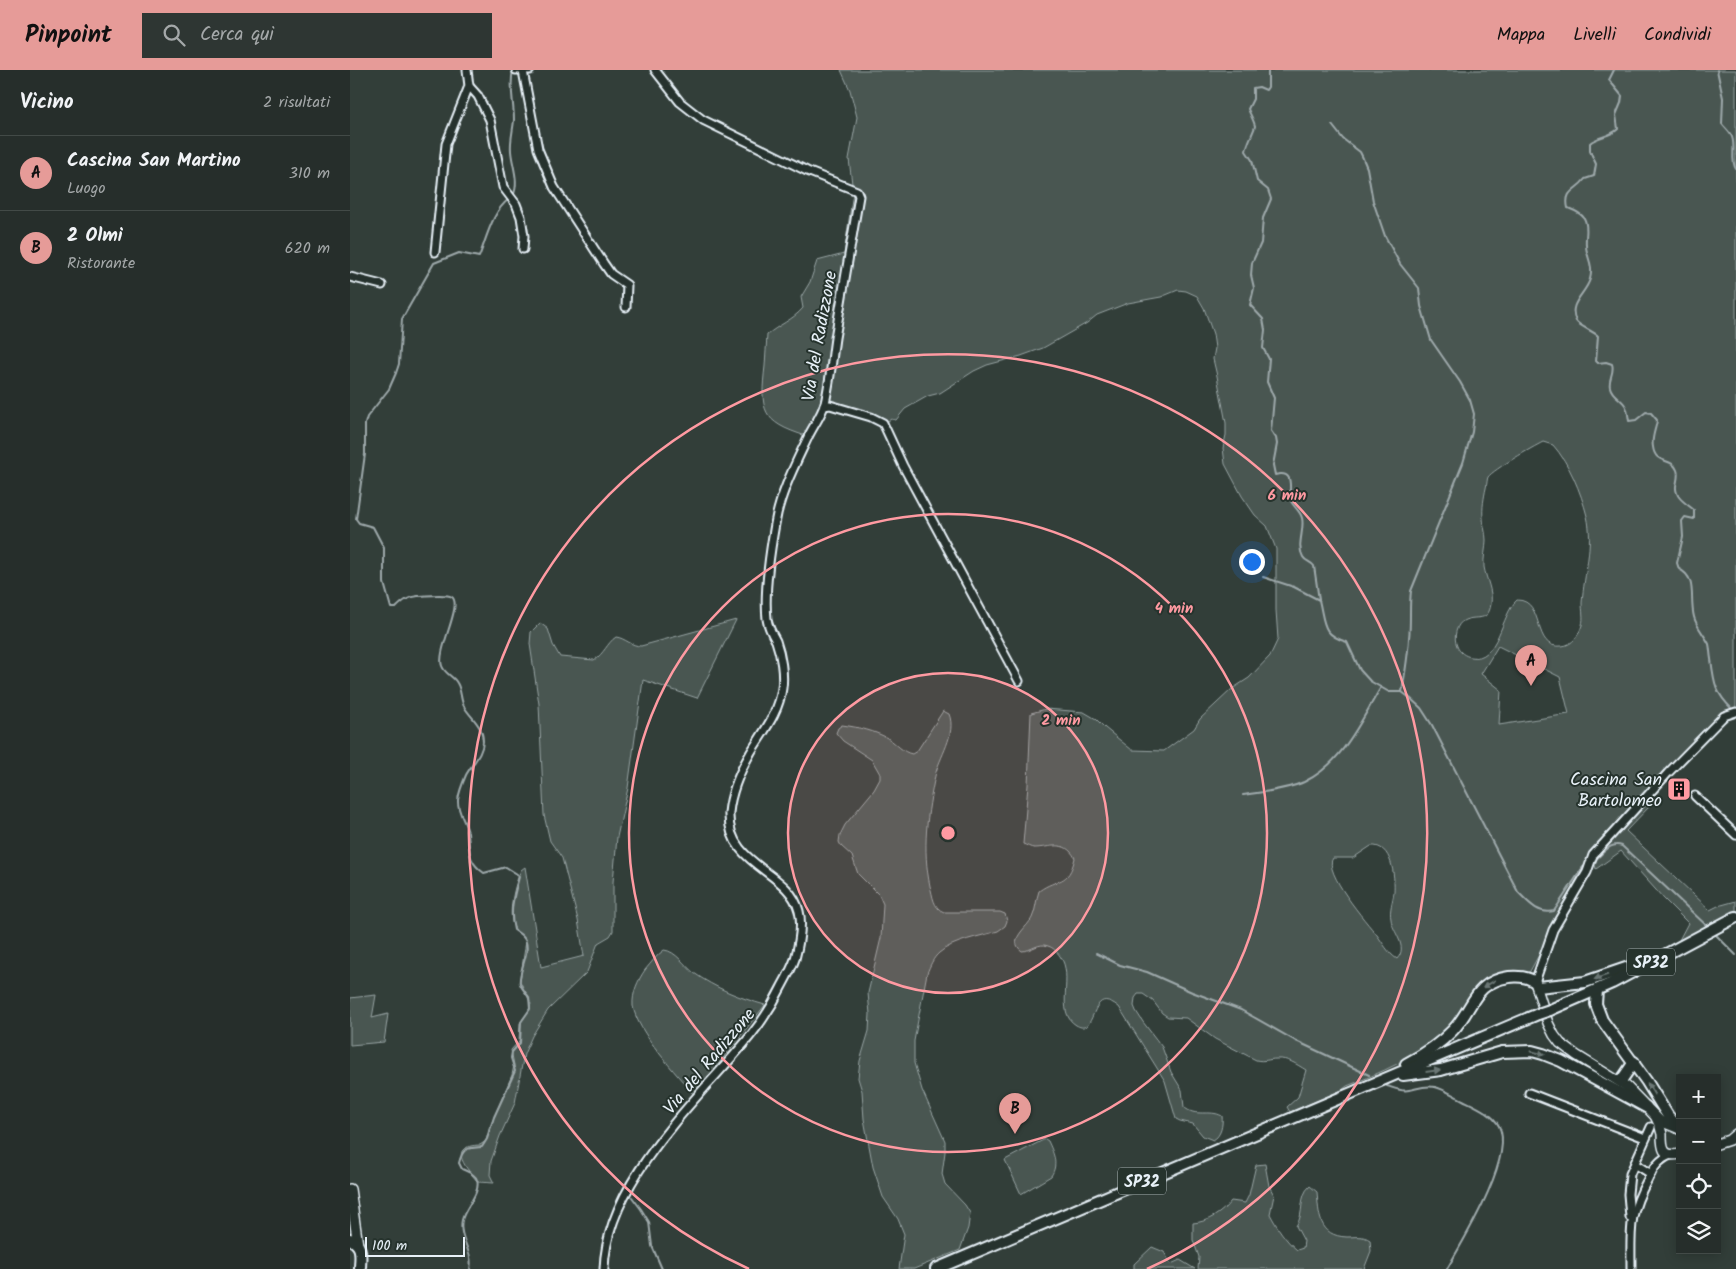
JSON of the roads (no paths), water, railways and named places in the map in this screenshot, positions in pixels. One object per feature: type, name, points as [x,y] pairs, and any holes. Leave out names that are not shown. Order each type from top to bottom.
[{"type":"main road","name":"SP32","points":[[936,1269],[1597,990],[1736,917]]},
{"type":"main road","points":[[1349,1094],[1354,1087],[1399,1068],[1444,1039],[1458,1026],[1481,989],[1488,982],[1511,977],[1527,978],[1536,984],[1574,984],[1592,980],[1638,964],[1695,939]]},
{"type":"main road","points":[[1597,990],[1596,1004],[1600,1017],[1634,1062],[1676,1126]]},
{"type":"main road","points":[[1385,1079],[1441,1070],[1504,1051],[1532,1051],[1558,1060],[1646,1107]]},
{"type":"main road","points":[[1620,1081],[1634,1062]]},
{"type":"main road","points":[[354,1242],[361,1254],[358,1267]]},
{"type":"street","points":[[522,70],[538,149],[554,187],[611,274],[627,285],[626,307]]},
{"type":"street","name":"Via del Radizzone","points":[[604,1269],[607,1244],[617,1213],[639,1171],[707,1086],[741,1050],[765,1018],[794,963],[801,922],[796,903],[778,881],[756,866],[738,846],[730,823],[731,797],[736,782],[751,753],[772,718],[782,690],[783,679],[779,652],[768,624],[767,615],[767,592],[774,530],[780,504],[794,468],[824,406],[858,196],[857,191],[807,172],[703,120],[680,102],[655,70]]},
{"type":"street","points":[[465,71],[469,86],[478,96],[490,120],[503,187],[516,204],[521,217],[524,236],[522,248]]},
{"type":"street","points":[[435,252],[446,144],[469,86]]},
{"type":"street","points":[[350,277],[382,285]]},
{"type":"street","points":[[824,406],[870,416],[883,423],[903,466],[1019,681]]},
{"type":"street","points":[[1676,1127],[1656,1118],[1634,1093],[1620,1081],[1576,1055],[1557,1039],[1546,1019],[1536,984],[1543,955],[1553,930],[1587,872],[1592,858],[1668,773],[1724,716],[1733,713]]},
{"type":"street","points":[[1695,796],[1736,835]]},
{"type":"street","points":[[1529,1092],[1645,1138]]},
{"type":"street","points":[[1656,1118],[1662,1136],[1659,1163]]},
{"type":"street","points":[[1631,1269],[1631,1222],[1628,1194],[1630,1174],[1651,1127]]},
{"type":"street","points":[[1662,1136],[1667,1130],[1676,1128]]},
{"type":"street","points":[[1721,1143],[1729,1140],[1736,1134]]},
{"type":"street","points":[[1662,1146],[1665,1152],[1675,1155]]},
{"type":"street","points":[[1631,1222],[1637,1200],[1650,1174],[1659,1163],[1675,1155]]},
{"type":"street","points":[[1635,1164],[1650,1174]]},
{"type":"street","points":[[350,1189],[355,1217],[354,1242]]},
{"type":"street","points":[[350,1232],[355,1217]]},
{"type":"waterway","points":[[513,70],[514,120],[511,147],[516,185],[513,196]]},
{"type":"waterway","points":[[1263,577],[1294,587],[1319,600],[1314,566],[1304,558],[1300,548],[1303,523],[1299,512],[1290,498],[1290,480],[1286,475],[1275,475],[1273,465],[1277,444],[1276,438],[1271,431],[1274,398],[1267,382],[1269,359],[1263,348],[1265,330],[1263,319],[1250,305],[1254,288],[1251,275],[1252,263],[1261,243],[1263,218],[1271,199],[1268,190],[1257,181],[1252,160],[1246,151],[1255,126],[1248,109],[1253,99],[1253,88],[1259,87],[1266,90],[1268,87],[1268,70]]},
{"type":"waterway","points":[[1614,70],[1609,80],[1622,96],[1616,115],[1618,129],[1590,143],[1590,151],[1596,164],[1594,176],[1585,179],[1572,191],[1567,202],[1568,208],[1584,218],[1587,228],[1586,249],[1591,269],[1588,284],[1575,304],[1574,315],[1578,323],[1598,336],[1596,361],[1598,363],[1606,362],[1612,364],[1613,370],[1610,387],[1626,407],[1629,421],[1636,420],[1646,412],[1651,413],[1657,420],[1653,440],[1654,453],[1660,459],[1675,466],[1678,474],[1677,494],[1694,510],[1694,519],[1685,517],[1682,521],[1683,537],[1677,563],[1679,569],[1685,573],[1691,583],[1694,617],[1709,644],[1716,687],[1722,698],[1733,710]]},
{"type":"waterway","points":[[1717,70],[1723,98],[1722,124],[1732,137],[1733,162],[1736,169]]},
{"type":"waterway","points":[[1332,125],[1343,139],[1360,152],[1362,156],[1367,168],[1373,201],[1385,236],[1400,264],[1419,288],[1421,306],[1431,340],[1460,382],[1470,400],[1474,414],[1472,432],[1463,463],[1411,591],[1409,645],[1402,692]]},
{"type":"waterway","points":[[470,1269],[470,1257],[461,1227],[464,1215],[475,1195],[478,1185],[475,1176],[462,1169],[459,1163],[466,1149],[482,1147],[487,1139],[494,1117],[515,1071],[511,1058],[512,1052],[520,1043],[521,1022],[530,1009],[529,997],[520,984],[527,947],[521,935],[514,930],[512,916],[519,877],[506,867],[484,873],[475,864],[470,855],[468,833],[459,809],[458,800],[466,775],[483,746],[483,736],[479,727],[463,705],[457,683],[442,666],[441,659],[454,609],[452,597],[446,595],[411,597],[396,608],[391,608],[384,583],[384,548],[373,527],[359,523],[356,519],[365,454],[365,424],[367,417],[389,389],[396,373],[399,364],[402,319],[434,263],[459,253],[479,257],[494,218],[503,204],[509,199]]},
{"type":"waterway","points":[[1319,600],[1328,632],[1347,642],[1360,670],[1370,681],[1389,692],[1402,692],[1421,708],[1432,725],[1518,892],[1526,900],[1534,907],[1543,911],[1554,911],[1583,867],[1588,864]]},
{"type":"waterway","points":[[1243,795],[1290,787],[1304,782],[1317,774],[1340,753],[1349,741],[1381,687]]},
{"type":"waterway","points":[[1594,861],[1610,847],[1614,845],[1622,846],[1708,927]]},
{"type":"waterway","points":[[1713,932],[1736,955]]},
{"type":"waterway","points":[[1096,953],[1120,965],[1147,972],[1192,992],[1241,1010],[1294,1040],[1369,1075]]},
{"type":"waterway","points":[[1387,1086],[1398,1090],[1431,1086],[1438,1088],[1483,1110],[1499,1126],[1502,1140],[1500,1157],[1494,1177],[1475,1220],[1447,1269]]},
{"type":"waterway","points":[[632,1197],[649,1222],[652,1246],[662,1269]]},
{"type":"place","name":"Cascina San Martino","points":[[1531,686]]},
{"type":"place","name":"Cascina San Bartolomeo","points":[[1679,789]]},
{"type":"place","name":"2 Olmi","points":[[1015,1134]]}]
